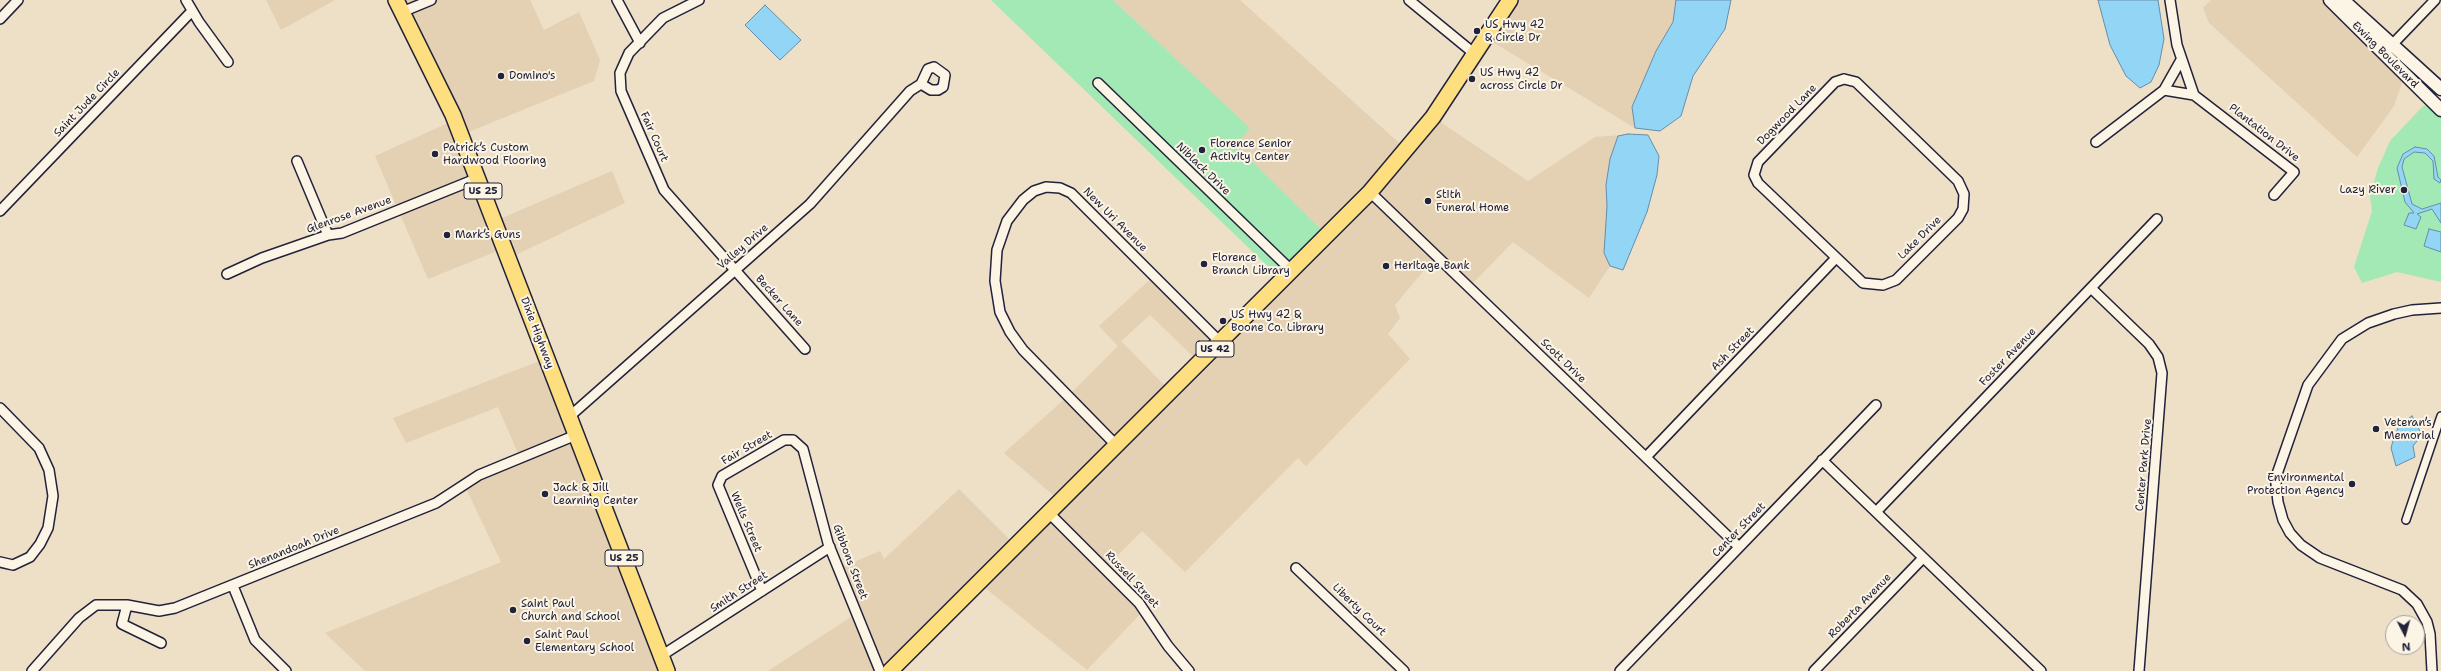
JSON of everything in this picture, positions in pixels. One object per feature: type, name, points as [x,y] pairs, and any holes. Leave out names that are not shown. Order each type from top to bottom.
[{"type":"main road","name":"US 42","points":[[890,671],[1221,343],[1370,192],[1433,117],[1476,55],[1510,0]]},
{"type":"main road","name":"Dixie Highway","points":[[399,6],[453,115],[667,671]]},
{"type":"street","points":[[0,19],[18,0]]},
{"type":"street","points":[[186,0],[192,11],[228,62]]},
{"type":"street","points":[[399,6],[431,0]]},
{"type":"street","points":[[617,0],[640,43]]},
{"type":"street","name":"Fair Court","points":[[700,0],[663,18],[629,54],[621,67],[619,81],[624,98],[664,190],[735,270]]},
{"type":"street","points":[[1409,0],[1476,55]]},
{"type":"street","points":[[2170,0],[2181,60],[2194,95]]},
{"type":"street","name":"Ewing Boulevard","points":[[2330,0],[2387,50],[2441,90]]},
{"type":"street","name":"Ewing Boulevard","points":[[2343,0],[2441,110]]},
{"type":"street","points":[[2387,50],[2435,0]]},
{"type":"street","name":"Saint Jude Circle","points":[[0,211],[192,11]]},
{"type":"street","points":[[2096,142],[2164,90],[2181,60]]},
{"type":"street","name":"Dogwood Lane","points":[[1754,175],[1758,162],[1835,82],[1844,79]]},
{"type":"street","name":"Lake Drive","points":[[1754,175],[1758,183],[1836,258],[1863,282],[1877,286],[1890,283],[1958,218],[1964,200],[1958,180],[1856,82],[1844,79]]},
{"type":"street","name":"Niblack Drive","points":[[1098,83],[1292,272]]},
{"type":"street","name":"Valley Drive","points":[[569,417],[810,204],[910,91],[921,84]]},
{"type":"street","name":"Plantation Drive","points":[[2164,90],[2194,95],[2294,172],[2274,196]]},
{"type":"street","points":[[297,161],[328,236]]},
{"type":"street","name":"Glenrose Avenue","points":[[227,274],[262,258],[328,236],[342,233],[478,178]]},
{"type":"street","name":"New Uri Avenue","points":[[1117,446],[1023,350],[1010,332],[1000,312],[995,281],[997,250],[1007,221],[1023,200],[1034,191],[1046,187],[1060,188],[1071,193],[1221,343]]},
{"type":"street","name":"Scott Drive","points":[[1370,192],[1739,547]]},
{"type":"street","name":"Foster Avenue","points":[[1876,512],[2157,219]]},
{"type":"street","name":"Ash Street","points":[[1646,457],[1836,258]]},
{"type":"street","name":"Becker Lane","points":[[735,270],[805,349]]},
{"type":"street","name":"Center Park Drive","points":[[2091,288],[2149,344],[2158,357],[2162,373],[2139,671]]},
{"type":"street","points":[[2432,671],[2430,634],[2427,622],[2417,604],[2402,590],[2320,558],[2301,545],[2290,533],[2283,520],[2278,502],[2276,484],[2277,474],[2308,385],[2342,339],[2368,323],[2394,314],[2412,310],[2441,308]]},
{"type":"street","name":"Center Street","points":[[1620,671],[1876,405]]},
{"type":"street","points":[[0,408],[39,448],[49,470],[53,496],[48,528],[40,544],[22,562],[12,565],[0,562]]},
{"type":"street","points":[[2406,520],[2441,416]]},
{"type":"street","name":"Shenandoah Drive","points":[[32,671],[87,611],[96,605],[127,605],[159,611],[175,608],[233,586],[436,503],[479,475],[576,435]]},
{"type":"street","name":"Fair Street","points":[[718,485],[722,476],[784,440],[793,440]]},
{"type":"street","name":"Gibbons Street","points":[[793,440],[803,449],[830,547],[880,671]]},
{"type":"street","points":[[1822,460],[2041,671]]},
{"type":"street","name":"Wells Street","points":[[718,485],[762,591]]},
{"type":"street","name":"Russell Street","points":[[1049,513],[1139,603],[1168,646],[1189,671]]},
{"type":"street","name":"Smith Street","points":[[661,656],[830,547]]},
{"type":"street","name":"Roberta Avenue","points":[[1814,671],[1923,558]]},
{"type":"street","name":"Liberty Court","points":[[1296,568],[1404,671]]},
{"type":"street","points":[[233,586],[255,640],[286,671]]},
{"type":"street","points":[[127,605],[122,624],[161,643]]},
{"type":"shaded area","points":[[266,0],[335,0],[281,30]]},
{"type":"shaded area","points":[[396,0],[530,0],[544,30],[579,12],[600,60],[594,81],[461,135],[495,221],[612,171],[625,203],[509,258],[505,248],[428,279],[375,156],[455,120]]},
{"type":"shaded area","points":[[1113,0],[1240,0],[1407,150],[1433,117],[1528,181],[1595,137],[1635,134],[1610,266],[1589,298],[1513,242],[1469,287],[1436,256],[1395,305],[1400,318],[1388,334],[1410,359],[1306,466],[1298,458],[1185,572],[1142,531],[1105,568],[1144,610],[1087,670],[979,583],[890,671],[768,671],[857,613],[840,568],[880,551],[884,559],[959,489],[1016,546],[1060,501],[1004,453],[1068,396],[1118,346],[1099,326],[1154,276],[1221,343],[1328,236],[1236,145],[1249,128]],"holes":[[[1150,315],[1200,363],[1171,392],[1121,341]]]},
{"type":"shaded area","points":[[1510,0],[1676,0],[1673,22],[1656,51],[1632,107],[1635,128],[1486,38]]},
{"type":"shaded area","points":[[2211,0],[2330,0],[2393,61],[2402,83],[2394,106],[2357,157],[2209,23],[2203,8]]},
{"type":"shaded area","points":[[547,358],[667,671],[365,671],[325,633],[501,562],[464,484],[520,458],[498,407],[406,443],[393,418]]},
{"type":"green space","points":[[991,0],[1113,0],[1250,128],[1236,145],[1328,236],[1283,281]]},
{"type":"green space","points":[[2435,104],[2441,110],[2441,282],[2397,272],[2362,283],[2354,267],[2372,211],[2370,196],[2378,168],[2390,141],[2423,106]]},
{"type":"water","points":[[1676,0],[1731,0],[1725,29],[1693,76],[1681,116],[1660,131],[1635,128],[1632,107],[1656,51],[1673,22]]},
{"type":"water","points":[[2098,0],[2158,0],[2164,39],[2159,65],[2151,82],[2140,88],[2126,76],[2110,45]]},
{"type":"water","points":[[765,5],[801,40],[780,60],[745,25]]},
{"type":"water","points":[[1628,134],[1648,135],[1659,156],[1657,175],[1647,212],[1623,270],[1610,266],[1604,253],[1607,206],[1606,185],[1610,159],[1618,136]]},
{"type":"water","name":"Lazy River","points":[[2415,147],[2427,149],[2434,156],[2438,177],[2441,180],[2440,183],[2434,179],[2433,161],[2425,153],[2414,152],[2404,159],[2402,167],[2412,204],[2422,209],[2441,203],[2441,223],[2432,209],[2417,214],[2421,217],[2416,229],[2404,225],[2409,213],[2414,213],[2405,202],[2397,168],[2403,154]]},
{"type":"water","points":[[2429,229],[2441,232],[2441,252],[2424,246]]},
{"type":"water","points":[[2412,416],[2422,435],[2413,446],[2415,457],[2396,466],[2391,448],[2394,437],[2399,426]]},
{"type":"place","name":"US Hwy 42 & Circle Dr","points":[[1477,31]]},
{"type":"place","name":"Domino's","points":[[501,76]]},
{"type":"place","name":"US Hwy 42 across Circle Dr","points":[[1472,79]]},
{"type":"place","name":"Florence Senior Activity Center","points":[[1202,150]]},
{"type":"place","name":"Patrick’s Custom Hardwood Flooring","points":[[435,154]]},
{"type":"place","name":"Lazy River","points":[[2404,190]]},
{"type":"place","name":"Stith Funeral Home","points":[[1428,201]]},
{"type":"place","name":"Mark’s Guns","points":[[447,235]]},
{"type":"place","name":"Florence Branch Library","points":[[1204,264]]},
{"type":"place","name":"Heritage Bank","points":[[1386,266]]},
{"type":"place","name":"US Hwy 42 & Boone Co. Library","points":[[1223,321]]},
{"type":"place","name":"Veteran’s Memorial","points":[[2376,429]]},
{"type":"place","name":"Environmental Protection Agency","points":[[2352,484]]},
{"type":"place","name":"Jack & Jill Learning Center","points":[[545,494]]},
{"type":"place","name":"Saint Paul Church and School","points":[[513,610]]},
{"type":"place","name":"Saint Paul Elementary School","points":[[527,641]]}]
